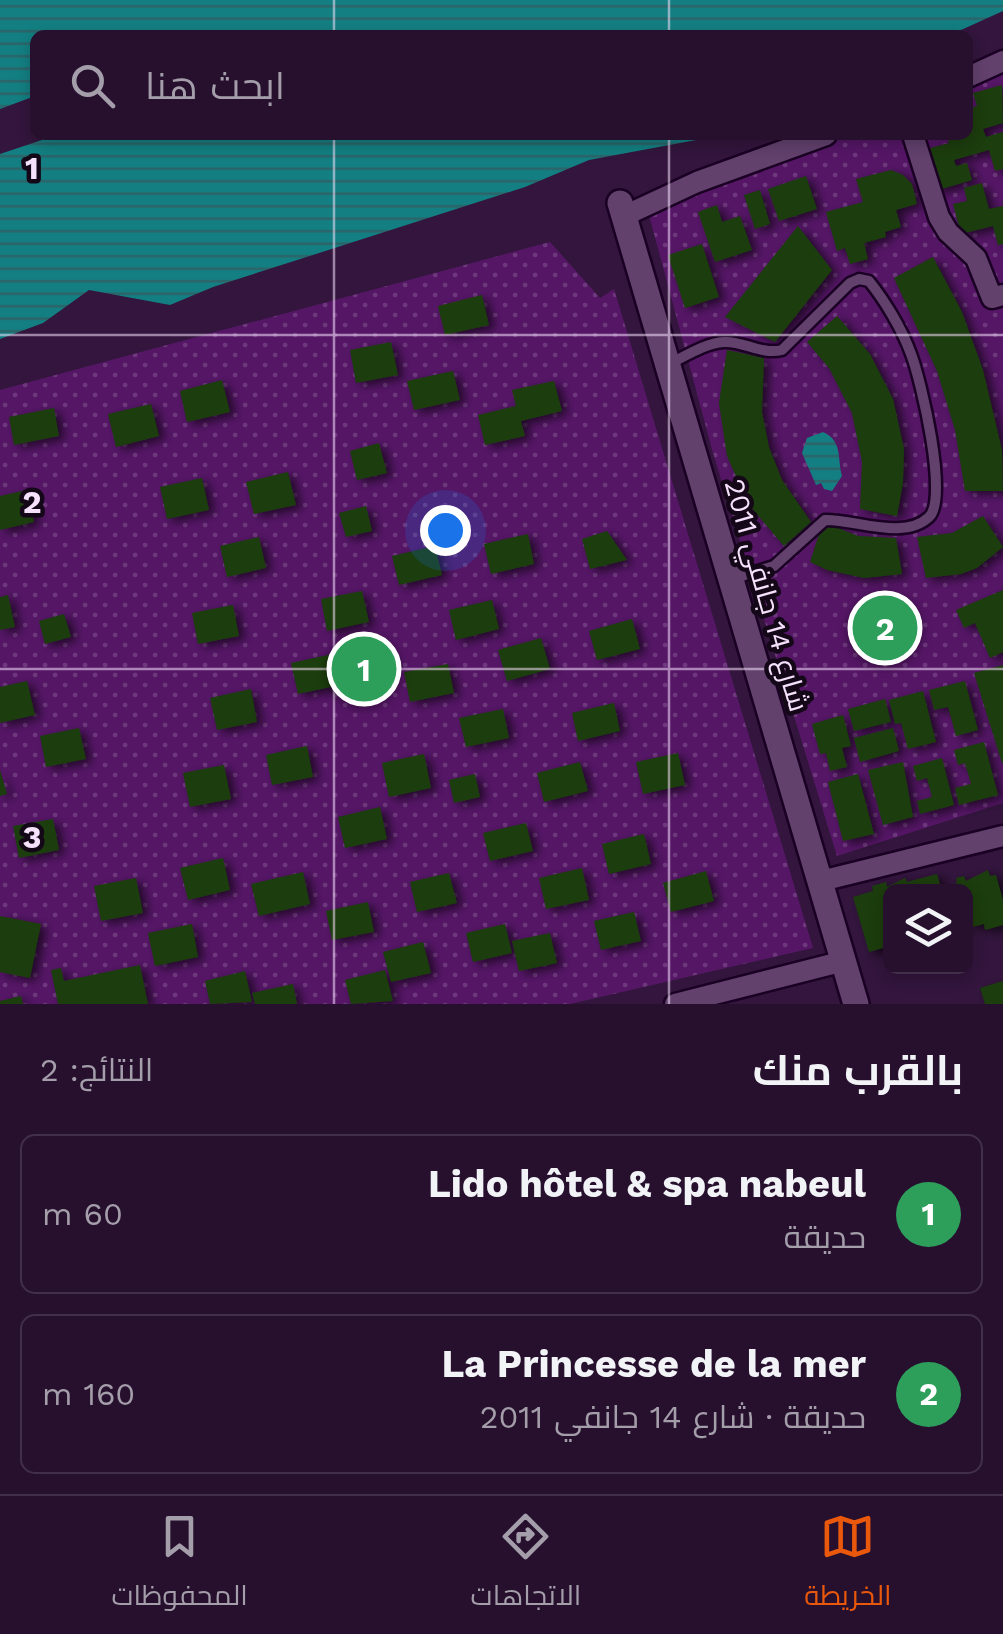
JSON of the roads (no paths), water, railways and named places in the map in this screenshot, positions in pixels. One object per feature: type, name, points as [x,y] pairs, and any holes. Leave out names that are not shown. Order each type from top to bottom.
[{"type":"street","points":[[973,75],[1003,61]]},
{"type":"street","points":[[622,210],[812,140]]},
{"type":"street","points":[[914,140],[939,217],[948,232],[976,258],[992,298],[1003,295]]},
{"type":"street","name":"شارع 14 جانفي 2011","points":[[622,210],[856,1004]]},
{"type":"street","points":[[821,881],[1003,836]]},
{"type":"street","points":[[675,1004],[844,960]]},
{"type":"lane","points":[[668,364],[706,346],[726,342],[764,352],[782,350],[850,283],[859,279],[869,281],[879,294],[911,352],[926,411],[937,488],[932,516],[916,526],[825,520],[774,566],[732,579]]},
{"type":"place","name":"La Princesse de la mer","points":[[885,628]]},
{"type":"place","name":"Lido hôtel & spa nabeul","points":[[364,669]]}]
